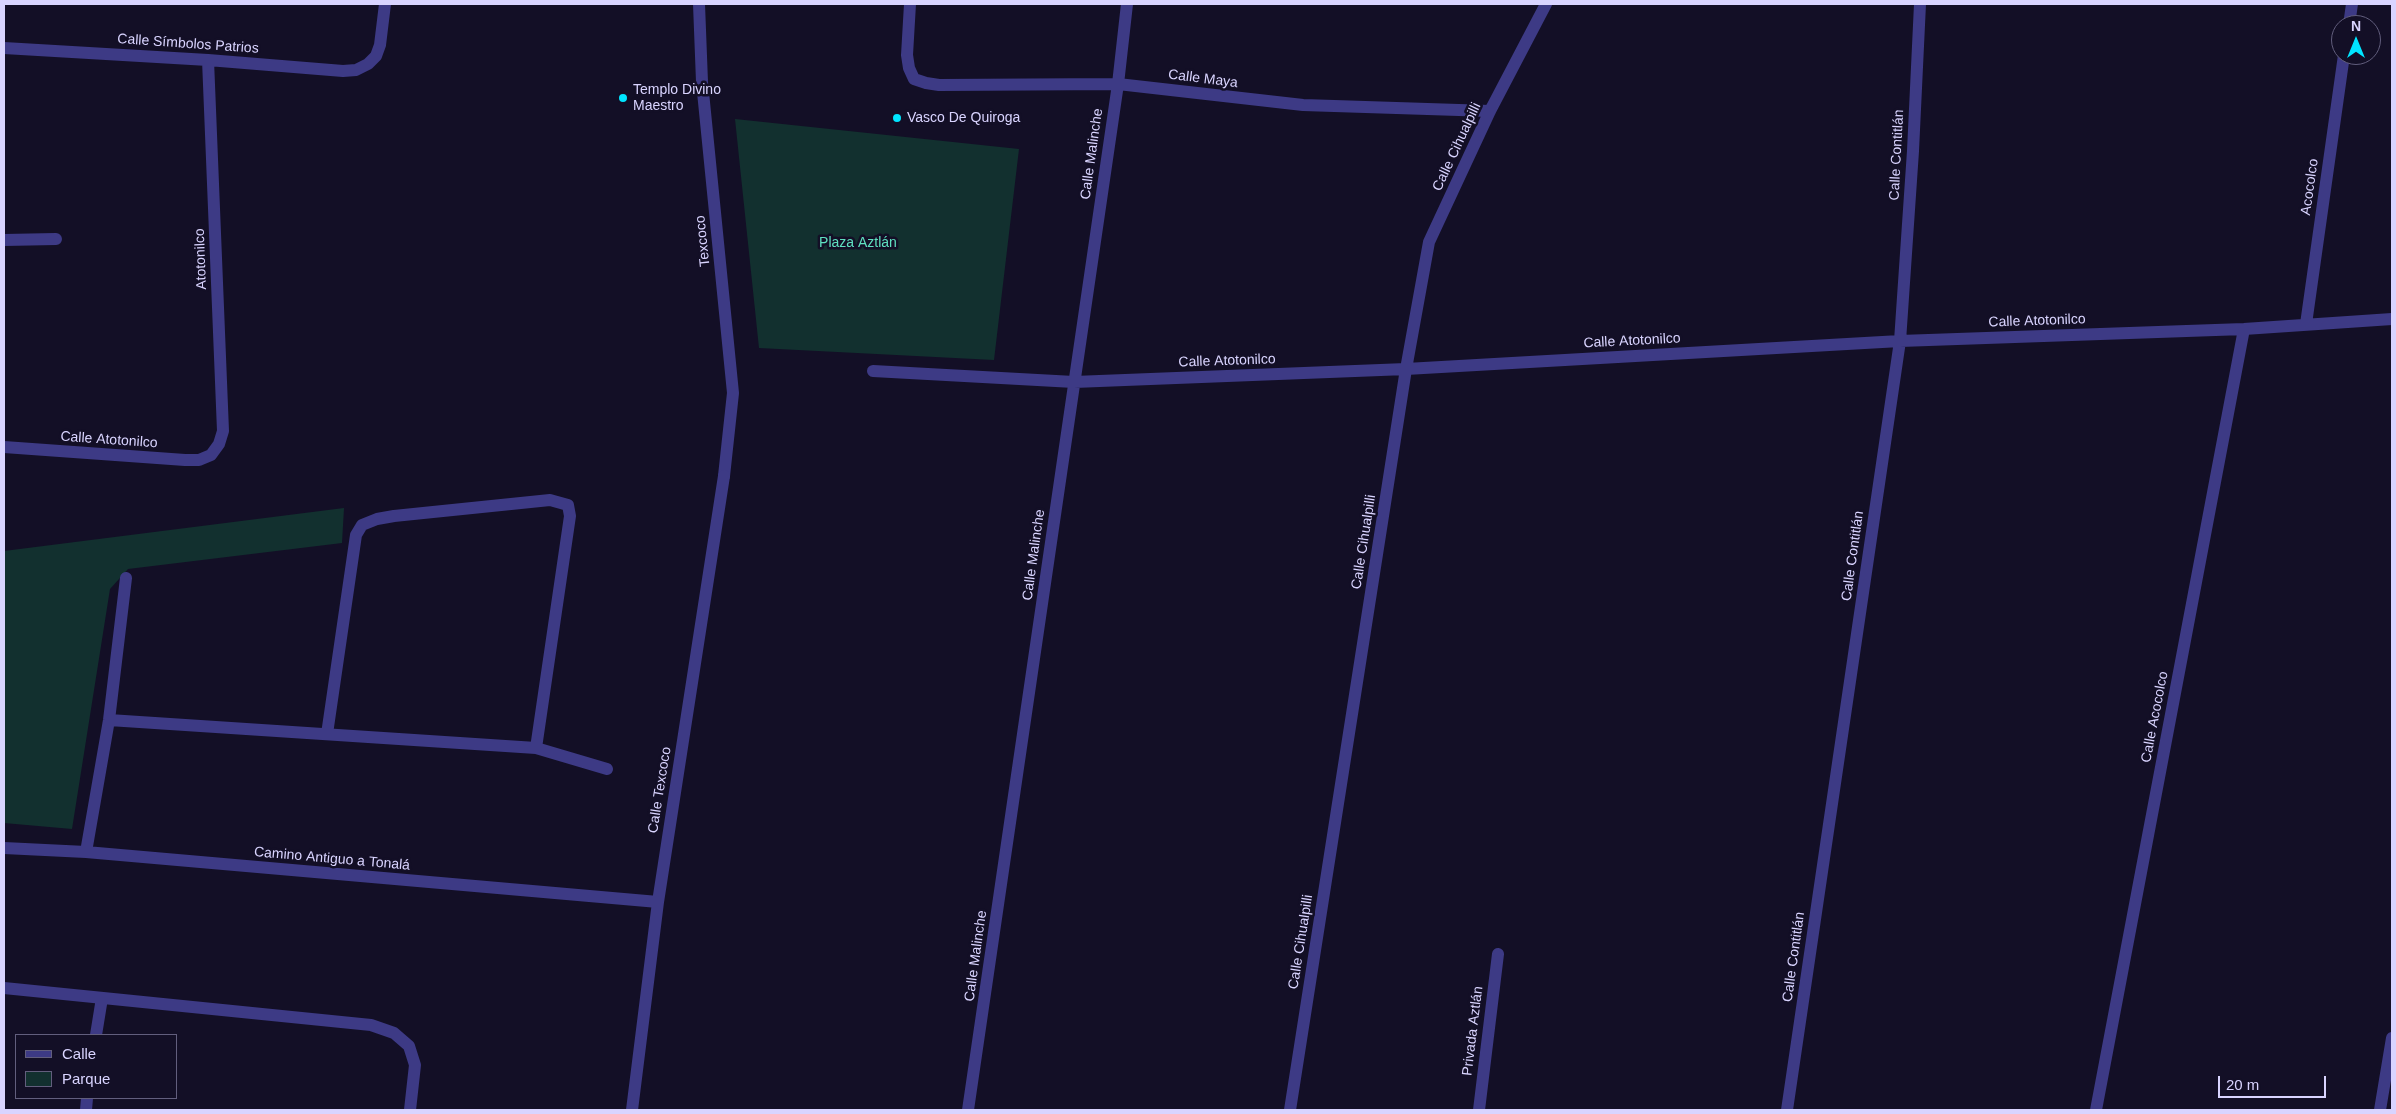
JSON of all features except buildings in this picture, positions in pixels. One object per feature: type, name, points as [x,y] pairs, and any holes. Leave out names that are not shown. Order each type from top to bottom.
[{"type":"street","name":"Calle Símbolos Patrios","points":[[4,48],[208,60],[343,71],[356,70],[368,64],[376,56],[380,45],[385,4]]},
{"type":"street","name":"Texcoco","points":[[699,4],[702,82],[733,393],[724,476]]},
{"type":"street","name":"Calle Maya","points":[[910,4],[907,55],[909,68],[914,79],[939,85],[1118,84],[1303,106],[1490,111]]},
{"type":"street","name":"Calle Malinche","points":[[968,1110],[1118,84],[1127,4]]},
{"type":"street","name":"Calle Cihualpilli","points":[[1290,1110],[1406,369],[1429,242],[1490,111],[1546,4]]},
{"type":"street","name":"Calle Contitlán","points":[[1787,1110],[1900,341],[1913,151],[1920,4]]},
{"type":"street","name":"Atotonilco","points":[[208,60],[223,431],[211,455]]},
{"type":"street","name":"Acocolco","points":[[2306,324],[2343,65]]},
{"type":"street","points":[[4,240],[56,239]]},
{"type":"street","name":"Calle Atotonilco","points":[[873,370],[1074,382],[1406,369],[1900,341],[2244,329],[2392,319]]},
{"type":"street","name":"Calle Acocolco","points":[[2096,1110],[2244,329]]},
{"type":"street","name":"Calle Atotonilco","points":[[4,447],[185,460],[199,460],[211,455]]},
{"type":"street","name":"Calle Texcoco","points":[[632,1110],[658,902],[724,476]]},
{"type":"street","points":[[327,734],[356,535],[362,525],[377,519],[394,516],[550,500],[568,505],[570,516],[536,748]]},
{"type":"street","points":[[86,852],[110,720],[126,578]]},
{"type":"street","points":[[110,720],[536,748],[607,769]]},
{"type":"street","name":"Camino Antiguo a Tonalá","points":[[4,848],[86,852],[658,902]]},
{"type":"street","name":"Privada Aztlán","points":[[1479,1110],[1498,954]]},
{"type":"street","points":[[4,988],[371,1026],[394,1033],[408,1046],[415,1065],[410,1110]]},
{"type":"street","points":[[96,1034],[102,998]]},
{"type":"street","points":[[2380,1110],[2392,1038]]},
{"type":"green space","name":"Plaza Aztlán","points":[[735,119],[1019,149],[994,360],[759,348]]},
{"type":"green space","points":[[344,508],[342,543],[128,569],[110,589],[72,829],[4,823],[4,551]]},
{"type":"place","name":"Templo Divino Maestro","points":[[623,98]]},
{"type":"place","name":"Vasco De Quiroga","points":[[897,118]]}]
